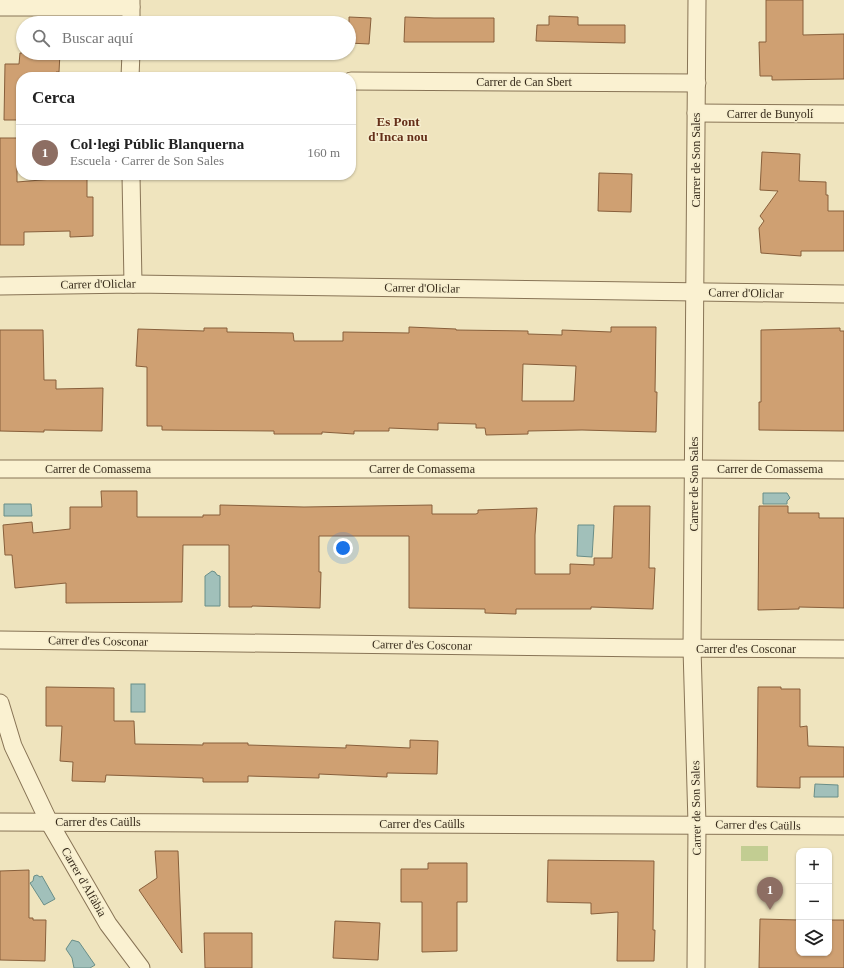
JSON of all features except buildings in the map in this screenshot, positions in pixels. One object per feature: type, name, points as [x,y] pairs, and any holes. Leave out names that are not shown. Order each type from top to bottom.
[{"type":"street","name":"Carrer de Son Sales","points":[[696,968],[697,824],[692,648],[697,0]]},
{"type":"street","points":[[0,7],[131,10]]},
{"type":"street","points":[[130,60],[130,72]]},
{"type":"street","name":"Carrer de Can Sbert","points":[[356,81],[697,83]]},
{"type":"street","name":"Carrer de Bunyolí","points":[[696,114],[844,114]]},
{"type":"street","points":[[131,180],[133,284]]},
{"type":"street","name":"Carrer d'Oliclar","points":[[0,286],[133,284],[844,294]]},
{"type":"street","name":"Carrer de Comassema","points":[[0,469],[844,470]]},
{"type":"street","name":"Carrer d'es Cosconar","points":[[0,640],[844,649]]},
{"type":"street","name":"Carrer d'Alfàbia","points":[[0,703],[13,746],[49,822],[108,924],[141,968]]},
{"type":"street","name":"Carrer d'es Caülls","points":[[0,822],[697,824],[844,826]]},
{"type":"green space","points":[[741,846],[768,846],[768,861],[741,861]]},
{"type":"water","points":[[763,493],[787,493],[790,498],[787,501],[787,504],[763,504]]},
{"type":"water","points":[[4,504],[31,504],[32,516],[4,516]]},
{"type":"water","points":[[578,525],[594,525],[592,557],[577,556]]},
{"type":"water","points":[[212,571],[220,576],[220,606],[205,606],[205,576]]},
{"type":"water","points":[[131,684],[145,684],[145,712],[131,712]]},
{"type":"water","points":[[815,784],[838,785],[838,797],[814,797]]},
{"type":"water","points":[[37,875],[40,877],[42,876],[55,899],[44,905],[30,883],[33,881],[34,876]]},
{"type":"water","points":[[72,940],[79,942],[95,965],[90,968],[74,968],[72,958],[66,949]]},
{"type":"place","name":"Col·legi Públic Blanquerna","points":[[770,910]]},
{"type":"district","name":"Es Pont d'Inca nou","points":[[398,128]]}]
